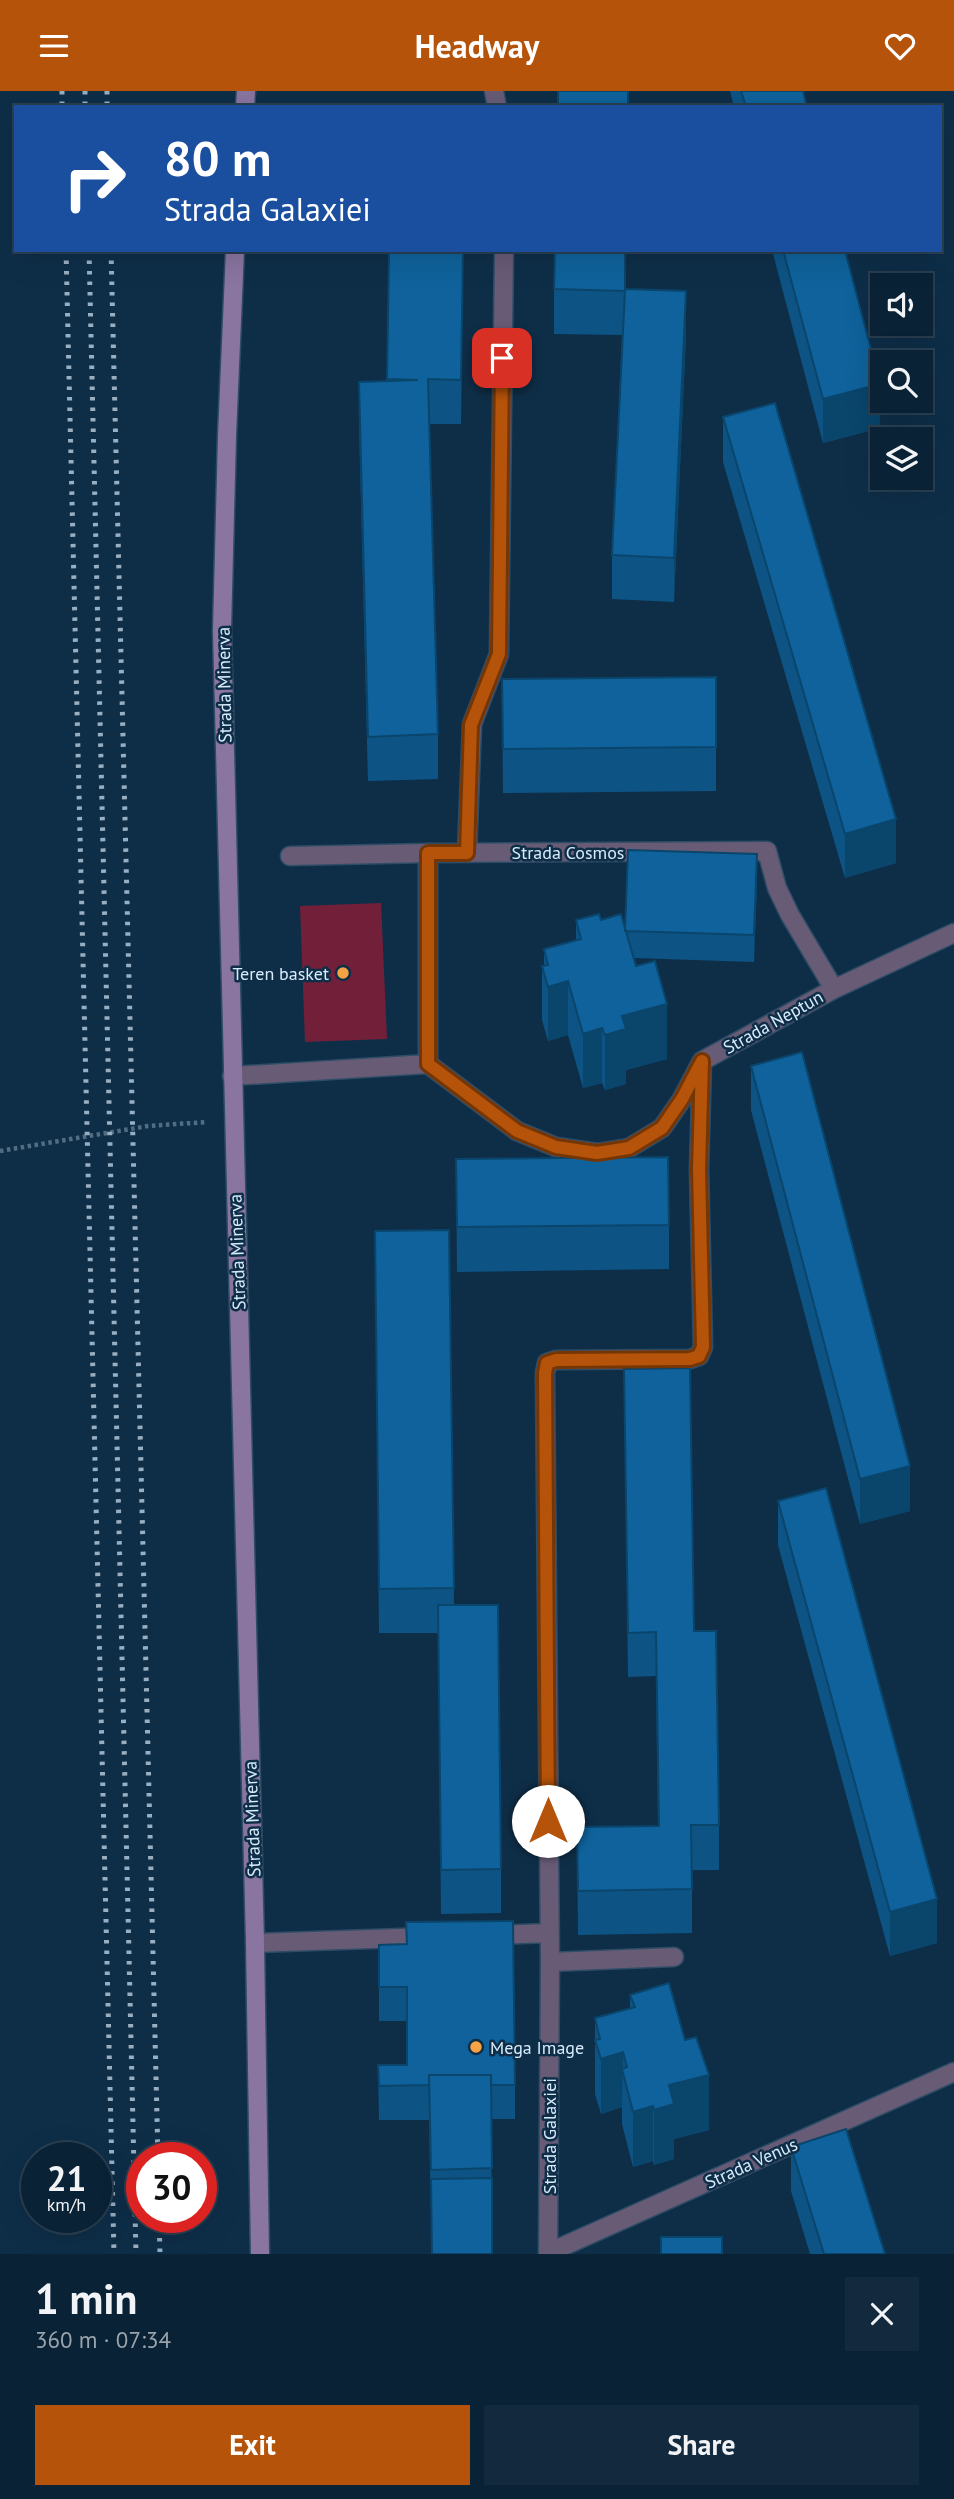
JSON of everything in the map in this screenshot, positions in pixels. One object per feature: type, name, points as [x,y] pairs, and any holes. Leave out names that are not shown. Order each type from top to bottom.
[{"type":"street","name":"Strada Minerva","points":[[235,252],[222,630],[255,1943],[260,2254]]},
{"type":"street","points":[[467,853],[471,725],[499,654],[504,252]]},
{"type":"street","name":"Strada Cosmos","points":[[290,856],[767,851],[777,888],[790,915],[834,989]]},
{"type":"street","points":[[232,1076],[428,1064],[428,853]]},
{"type":"street","name":"Strada Neptun","points":[[428,1064],[517,1131],[556,1147],[597,1153],[629,1148],[662,1128],[682,1099],[702,1061],[834,989],[954,933]]},
{"type":"street","name":"Strada Galaxiei","points":[[548,2254],[550,1962],[545,1373],[547,1363],[556,1360],[690,1359],[699,1356],[703,1347],[699,1169],[702,1061]]},
{"type":"street","points":[[255,1943],[549,1933]]},
{"type":"street","points":[[550,1962],[674,1957]]},
{"type":"street","name":"Strada Venus","points":[[548,2254],[954,2072]]},
{"type":"path","points":[[0,1151],[148,1126],[233,1119]]},
{"type":"shaded area","name":"Teren basket","points":[[381,903],[387,1039],[305,1042],[300,906]]},
{"type":"building","points":[[558,91],[628,91],[628,105],[558,105]]},
{"type":"building","points":[[741,91],[803,91],[806,105],[745,105]]},
{"type":"building","points":[[389,252],[463,252],[461,380],[428,379],[438,734],[368,737],[359,382],[418,380],[387,379]]},
{"type":"building","points":[[555,252],[625,252],[625,289],[686,291],[674,558],[612,555],[625,291],[554,289]]},
{"type":"building","points":[[784,252],[846,252],[871,350],[870,387],[823,399]]},
{"type":"building","points":[[775,403],[896,819],[845,834],[723,417]]},
{"type":"building","points":[[716,677],[716,747],[503,749],[502,679]]},
{"type":"building","points":[[628,850],[757,854],[754,935],[625,931]]},
{"type":"building","points":[[599,914],[601,920],[621,914],[636,966],[655,961],[667,1004],[622,1016],[626,1029],[605,1035],[602,1028],[583,1034],[568,981],[548,987],[542,966],[548,965],[544,949],[581,939],[576,920]]},
{"type":"building","points":[[802,1052],[910,1466],[860,1479],[751,1066]]},
{"type":"building","points":[[668,1157],[669,1225],[457,1227],[456,1159]]},
{"type":"building","points":[[449,1230],[454,1588],[379,1589],[375,1231]]},
{"type":"building","points":[[690,1368],[694,1631],[716,1631],[719,1825],[691,1825],[692,1889],[578,1891],[577,1827],[659,1826],[656,1632],[628,1633],[624,1369]]},
{"type":"building","points":[[826,1488],[937,1899],[890,1912],[778,1501]]},
{"type":"building","points":[[438,1605],[498,1605],[501,1869],[441,1870]]},
{"type":"building","points":[[513,1921],[515,2085],[491,2085],[491,2075],[429,2075],[429,2085],[379,2086],[378,2065],[407,2065],[407,1987],[379,1987],[379,1945],[407,1944],[406,1922]]},
{"type":"building","points":[[669,1983],[685,2040],[696,2037],[709,2075],[669,2085],[674,2104],[633,2112],[622,2069],[627,2067],[623,2052],[601,2059],[595,2040],[600,2039],[595,2018],[635,2007],[630,1995]]},
{"type":"building","points":[[429,2075],[491,2075],[492,2168],[431,2170]]},
{"type":"building","points":[[846,2129],[885,2254],[824,2254],[791,2147]]},
{"type":"building","points":[[492,2178],[492,2254],[432,2254],[431,2179]]},
{"type":"building","points":[[661,2237],[722,2237],[722,2254],[661,2254]]},
{"type":"railway","points":[[62,91],[62,105]]},
{"type":"railway","points":[[85,91],[85,105]]},
{"type":"railway","points":[[107,91],[107,105]]},
{"type":"railway","points":[[66,252],[114,2254]]},
{"type":"railway","points":[[89,252],[136,2254]]},
{"type":"railway","points":[[111,252],[158,2142]]},
{"type":"railway","points":[[159,2233],[160,2254]]},
{"type":"place","name":"Teren basket","points":[[343,973]]},
{"type":"place","name":"Mega Image","points":[[476,2047]]},
{"type":"route","points":[[502,358],[499,654],[471,725],[467,853],[428,853],[428,1064],[517,1131],[556,1147],[597,1153],[629,1148],[662,1128],[682,1099],[702,1061],[699,1169],[703,1347],[699,1356],[690,1359],[556,1360],[547,1363],[548,1821]]}]
